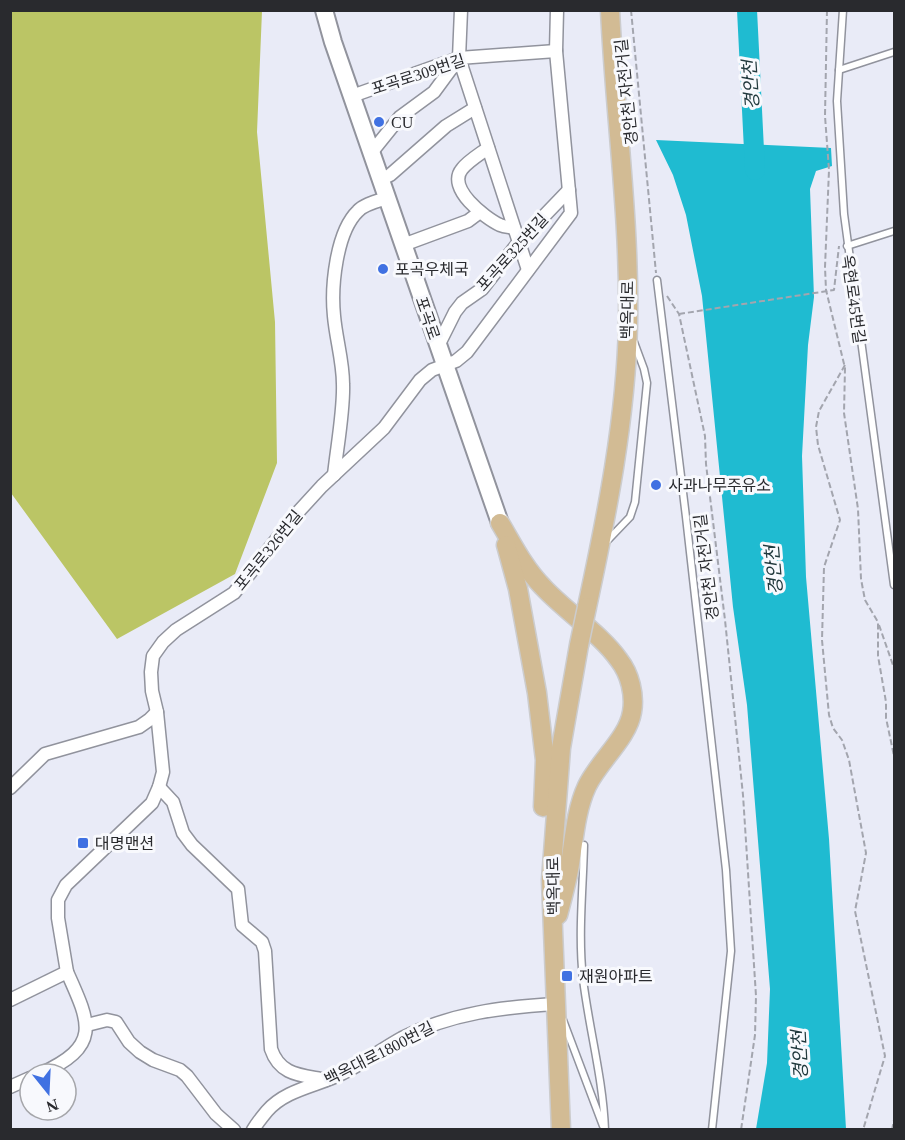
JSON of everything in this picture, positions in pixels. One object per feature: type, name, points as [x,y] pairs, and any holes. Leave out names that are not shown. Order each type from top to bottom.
[{"type":"main road","name":"백옥대로","points":[[561,1130],[551,880],[556,789],[579,645],[608,502],[622,409],[628,326],[626,237],[610,10]]},
{"type":"main road","points":[[500,523],[518,589],[537,693],[545,760],[542,843],[554,933]]},
{"type":"main road","points":[[500,523],[523,562],[542,587],[619,660],[628,676],[632,693],[632,713],[627,729],[601,763],[578,811],[569,871],[554,933]]},
{"type":"street","name":"포곡로","points":[[324,10],[380,180],[500,523]]},
{"type":"street","points":[[461,10],[459,58],[528,270]]},
{"type":"street","name":"포곡로326번길","points":[[67,972],[58,918],[58,900],[66,885],[152,803],[159,787],[163,772],[151,672],[153,656],[162,642],[176,630],[234,593],[287,526],[334,475],[384,428],[420,380],[432,370],[456,361],[467,352],[571,213],[556,51],[557,10]]},
{"type":"street","name":"포곡로309번길","points":[[352,96],[459,58],[556,51]]},
{"type":"street","points":[[371,153],[400,117],[434,92],[459,58]]},
{"type":"street","points":[[380,180],[390,175],[446,126],[475,108]]},
{"type":"street","points":[[488,148],[462,168],[458,176],[461,189],[469,203],[480,212],[502,226],[514,228]]},
{"type":"street","name":"포곡로325번길","points":[[438,346],[462,303],[482,289],[519,242],[569,190]]},
{"type":"street","points":[[334,475],[344,387],[333,315],[335,275],[341,240],[348,222],[359,209],[387,198]]},
{"type":"street","points":[[403,245],[468,220],[480,212]]},
{"type":"street","points":[[10,788],[45,754],[139,727],[157,712]]},
{"type":"street","points":[[159,787],[173,802],[183,833],[192,845],[238,889],[242,925],[262,942],[265,951],[271,1049],[275,1060],[293,1074],[326,1080]]},
{"type":"street","points":[[10,999],[67,972],[83,1006],[87,1026],[81,1044],[71,1056],[62,1062]]},
{"type":"street","name":"백옥대로1800번길","points":[[253,1130],[267,1110],[279,1101],[294,1092],[356,1066],[404,1037],[453,1018],[509,1007],[557,1004]]},
{"type":"street","points":[[87,1026],[107,1020],[116,1022],[129,1042],[140,1052],[187,1076],[210,1107],[234,1130]]},
{"type":"lane","name":"옥현로45번길","points":[[843,10],[837,101],[847,246],[894,585]]},
{"type":"lane","points":[[839,70],[894,52]]},
{"type":"lane","points":[[847,246],[894,231]]},
{"type":"lane","points":[[657,280],[726,870],[731,951],[712,1130]]},
{"type":"lane","points":[[599,551],[630,517],[635,502],[646,383],[644,369],[628,326]]},
{"type":"lane","points":[[584,845],[581,952],[583,981],[604,1097],[604,1130]]},
{"type":"lane","points":[[557,1004],[604,1130]]},
{"type":"path","name":"경안천 자전거길","points":[[631,10],[657,280],[679,314],[705,436],[706,464],[743,795],[756,996],[755,1035],[741,1130]]},
{"type":"path","points":[[827,10],[825,116],[829,170],[826,290],[845,365],[844,413],[858,509],[861,579],[865,600],[878,622],[894,668]]},
{"type":"path","points":[[679,314],[834,290],[839,245]]},
{"type":"path","points":[[845,365],[819,411],[816,427],[818,445],[840,520],[824,567],[822,640],[829,715],[833,728],[843,740],[849,760],[866,853],[855,911],[885,1056],[863,1130]]},
{"type":"path","points":[[878,622],[878,656],[886,702],[886,718],[894,756]]},
{"type":"path","points":[[892,1130],[894,1120]]},
{"type":"green space","points":[[10,11],[262,11],[257,132],[275,322],[277,463],[235,574],[117,639],[11,493]]},
{"type":"water","points":[[656,140],[831,148],[832,166],[816,171],[810,189],[814,297],[808,345],[802,456],[806,577],[829,839],[846,1129],[756,1129],[767,1063],[770,989],[747,705],[733,607],[702,296],[686,215],[673,175]]},
{"type":"waterway","name":"경안천","points":[[747,10],[755,170]]},
{"type":"place","name":"CU","points":[[379,122]]},
{"type":"place","name":"포곡우체국","points":[[383,269]]},
{"type":"place","name":"사과나무주유소","points":[[656,485]]},
{"type":"place","name":"대명맨션","points":[[83,843]]},
{"type":"place","name":"재원아파트","points":[[567,976]]}]
